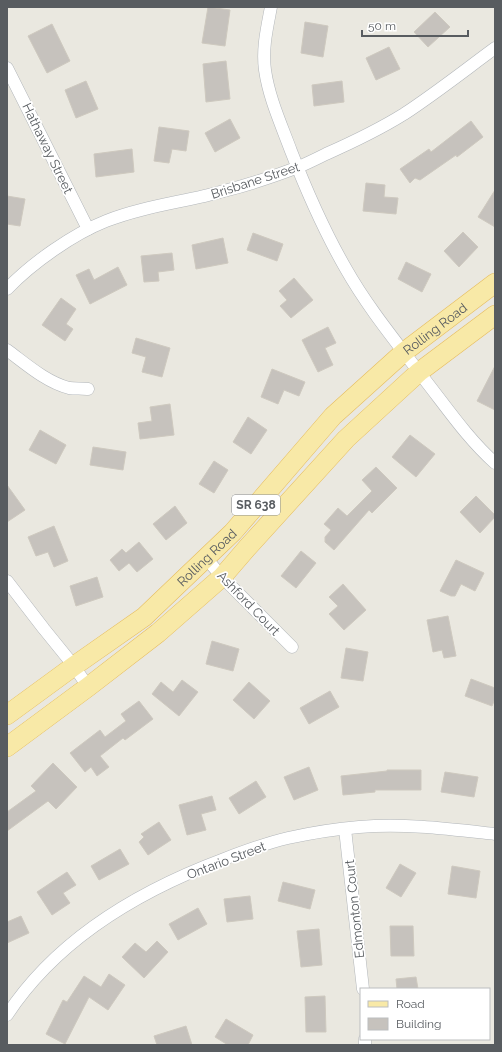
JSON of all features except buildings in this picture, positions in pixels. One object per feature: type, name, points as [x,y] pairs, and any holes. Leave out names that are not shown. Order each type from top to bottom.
[{"type":"main road","name":"Rolling Road","points":[[7,715],[144,617],[233,532],[333,416],[404,352],[495,283]]},
{"type":"main road","name":"Rolling Road","points":[[7,748],[158,633],[222,577],[246,548],[346,438],[419,372],[495,315]]},
{"type":"street","points":[[271,7],[266,28],[265,48],[265,68],[268,88],[322,225],[346,270],[371,308],[461,426],[495,463]]},
{"type":"street","name":"Brisbane Street","points":[[7,289],[23,273],[72,238],[106,221],[132,212],[224,191],[264,179],[298,167],[347,145],[404,114],[495,48]]},
{"type":"street","name":"Hathaway Street","points":[[7,68],[88,229]]},
{"type":"street","points":[[7,350],[43,376],[57,384],[70,388],[88,389]]},
{"type":"street","name":"Ashford Court","points":[[206,558],[222,577],[292,647]]},
{"type":"street","points":[[7,581],[74,666],[88,687]]},
{"type":"street","name":"Ontario Street","points":[[7,1016],[12,997],[71,945],[103,920],[140,897],[196,869],[252,848],[287,838],[320,832],[377,826],[435,827],[495,834]]},
{"type":"street","name":"Edmonton Court","points":[[345,829],[363,988]]}]
